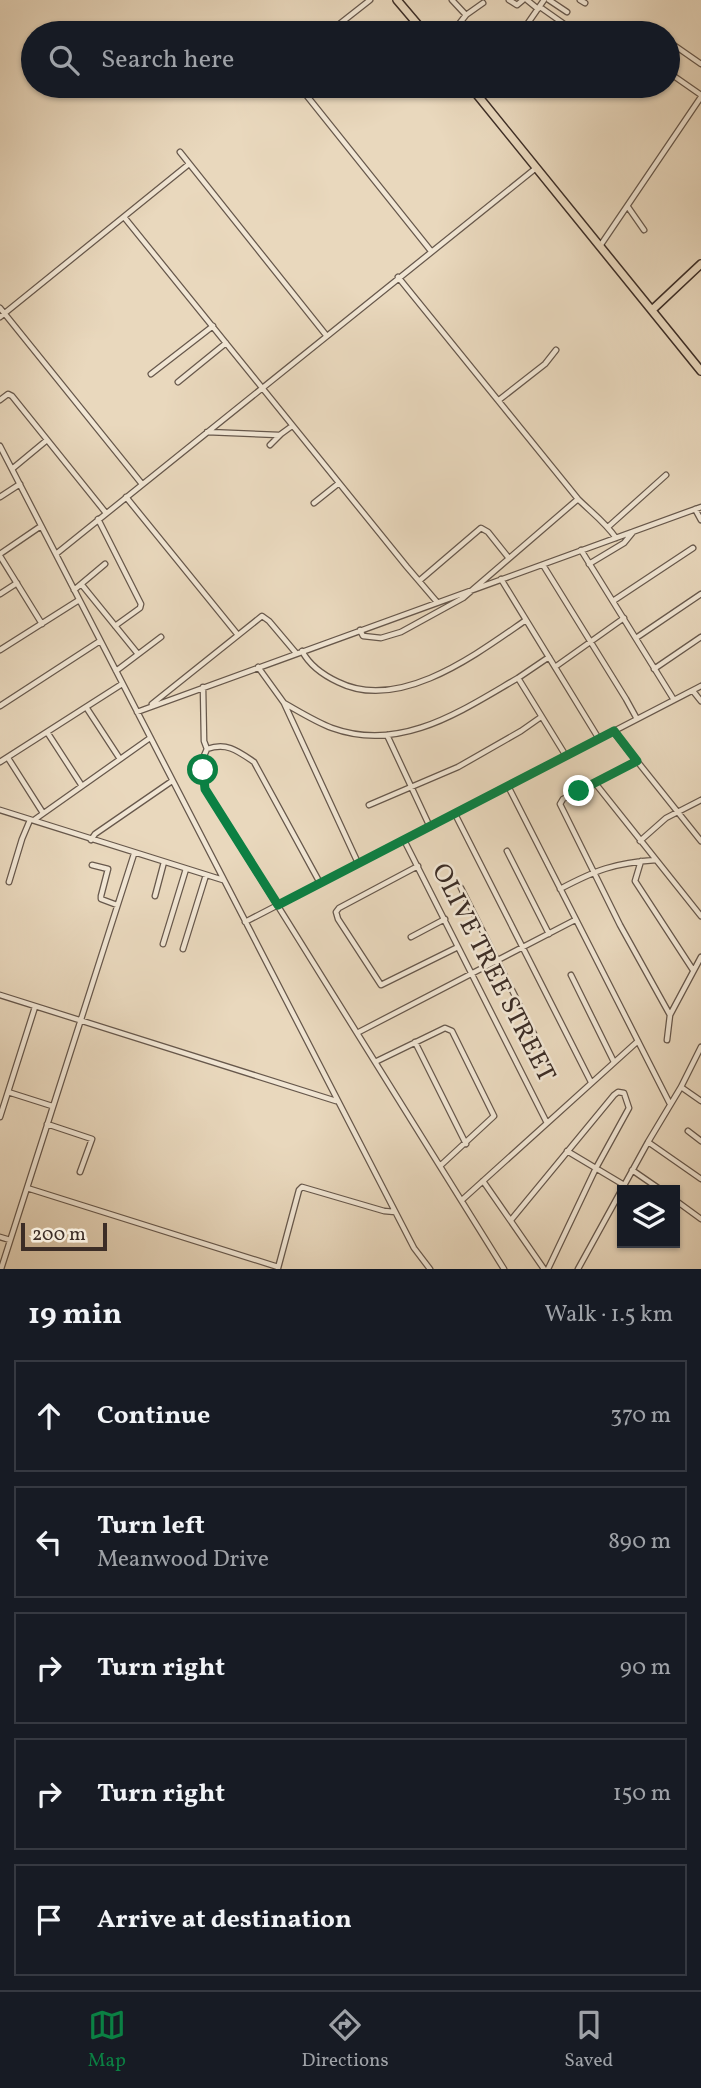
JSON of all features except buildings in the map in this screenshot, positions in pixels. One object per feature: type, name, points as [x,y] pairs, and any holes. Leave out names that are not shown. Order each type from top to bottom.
[{"type":"main road","points":[[397,0],[415,21]]},
{"type":"main road","points":[[480,98],[701,371]]},
{"type":"main road","points":[[652,310],[701,264]]},
{"type":"street","points":[[343,21],[370,0]]},
{"type":"street","points":[[452,0],[466,15]]},
{"type":"street","points":[[509,0],[517,5],[525,0],[559,21]]},
{"type":"street","points":[[530,21],[547,0],[567,12]]},
{"type":"street","points":[[461,21],[483,3]]},
{"type":"street","points":[[680,49],[701,64]]},
{"type":"street","points":[[600,246],[701,96],[680,81]]},
{"type":"street","points":[[309,98],[431,251]]},
{"type":"street","points":[[180,152],[326,335]]},
{"type":"street","points":[[2,315],[189,164]]},
{"type":"street","points":[[55,554],[536,168]]},
{"type":"street","points":[[628,207],[644,230]]},
{"type":"street","points":[[124,217],[437,602]]},
{"type":"street","points":[[398,277],[578,499],[616,538]]},
{"type":"street","points":[[0,308],[2,315],[142,484]]},
{"type":"street","points":[[151,374],[212,326]]},
{"type":"street","points":[[178,382],[226,343]]},
{"type":"street","points":[[499,400],[545,363],[556,349]]},
{"type":"street","points":[[0,400],[8,394],[12,396],[106,513]]},
{"type":"street","points":[[270,445],[292,426]]},
{"type":"street","points":[[206,432],[279,435]]},
{"type":"street","points":[[12,468],[47,440]]},
{"type":"street","points":[[0,446],[337,1101],[414,1248],[430,1269]]},
{"type":"street","points":[[608,527],[666,475]]},
{"type":"street","points":[[314,503],[339,483]]},
{"type":"street","points":[[0,497],[20,485]]},
{"type":"street","points":[[126,497],[238,635]]},
{"type":"street","points":[[359,630],[363,636],[373,638],[401,632],[463,598],[578,499]]},
{"type":"street","points":[[137,712],[701,507]]},
{"type":"street","points":[[695,509],[701,520]]},
{"type":"street","points":[[98,519],[141,604],[138,610],[115,626]]},
{"type":"street","points":[[41,526],[0,555],[42,624]]},
{"type":"street","points":[[419,581],[481,528],[488,532],[508,557]]},
{"type":"street","points":[[589,564],[624,543],[634,531]]},
{"type":"street","points":[[613,601],[693,548]]},
{"type":"street","points":[[581,550],[674,700]]},
{"type":"street","points":[[74,590],[105,564]]},
{"type":"street","points":[[542,565],[602,659],[636,719]]},
{"type":"street","points":[[501,579],[599,739]]},
{"type":"street","points":[[0,594],[17,583]]},
{"type":"street","points":[[82,585],[138,654]]},
{"type":"street","points":[[636,638],[701,594]]},
{"type":"street","points":[[0,650],[79,600]]},
{"type":"street","points":[[147,707],[259,617],[264,617],[296,653]]},
{"type":"street","points":[[555,667],[624,618]]},
{"type":"street","points":[[303,651],[316,669],[345,685],[368,691],[387,690],[418,683],[440,673],[496,641],[526,620]]},
{"type":"street","points":[[116,671],[161,637]]},
{"type":"street","points":[[654,669],[701,637]]},
{"type":"street","points":[[0,706],[100,641]]},
{"type":"street","points":[[284,704],[332,728],[365,735],[411,733],[440,722],[519,678],[549,657]]},
{"type":"street","points":[[258,667],[284,704],[358,863]]},
{"type":"street","points":[[519,678],[566,756]]},
{"type":"street","points":[[0,762],[122,684]]},
{"type":"street","points":[[245,922],[701,686]]},
{"type":"street","points":[[203,687],[204,741],[207,749],[203,758],[205,789],[504,1269]]},
{"type":"street","points":[[693,690],[701,701]]},
{"type":"street","points":[[86,706],[120,759]]},
{"type":"street","points":[[369,805],[481,755],[541,717]]},
{"type":"street","points":[[614,731],[701,841]]},
{"type":"street","points":[[47,732],[82,786]]},
{"type":"street","points":[[387,735],[430,827]]},
{"type":"street","points":[[9,882],[22,839],[32,820],[150,738]]},
{"type":"street","points":[[207,749],[226,746],[240,751],[254,762],[320,883]]},
{"type":"street","points":[[8,757],[43,813]]},
{"type":"street","points":[[637,761],[559,802],[670,1015]]},
{"type":"street","points":[[91,840],[95,834],[173,781]]},
{"type":"street","points":[[596,783],[701,916]]},
{"type":"street","points":[[508,786],[670,1104]]},
{"type":"street","points":[[640,841],[660,822],[701,800]]},
{"type":"street","points":[[0,810],[224,880]]},
{"type":"street","points":[[455,814],[591,1082]]},
{"type":"street","name":"OLIVE TREE STREET","points":[[404,840],[547,1123]]},
{"type":"street","points":[[507,851],[549,934]]},
{"type":"street","points":[[1,1269],[134,853]]},
{"type":"street","points":[[560,890],[594,871],[629,862],[656,860]]},
{"type":"street","points":[[641,861],[635,881],[693,970]]},
{"type":"street","points":[[155,896],[164,862]]},
{"type":"street","points":[[92,865],[107,869],[101,896],[102,899],[117,905]]},
{"type":"street","points":[[418,866],[339,908],[336,912],[338,919],[381,985],[458,947]]},
{"type":"street","points":[[163,944],[186,869]]},
{"type":"street","points":[[183,949],[206,875]]},
{"type":"street","points":[[461,888],[541,1048]]},
{"type":"street","points":[[411,937],[444,919]]},
{"type":"street","points":[[357,1033],[575,920]]},
{"type":"street","points":[[667,1040],[670,1015],[701,957]]},
{"type":"street","points":[[571,975],[614,1062]]},
{"type":"street","points":[[0,995],[337,1101]]},
{"type":"street","points":[[0,1117],[35,1007]]},
{"type":"street","points":[[375,1062],[449,1028],[494,1119],[440,1166]]},
{"type":"street","points":[[462,1200],[638,1041]]},
{"type":"street","points":[[415,1042],[466,1144]]},
{"type":"street","points":[[567,1152],[624,1185],[681,1087],[701,1046]]},
{"type":"street","points":[[681,1087],[701,1101]]},
{"type":"street","points":[[8,1092],[52,1105]]},
{"type":"street","points":[[483,1181],[546,1269],[629,1108],[624,1093],[618,1092],[614,1095],[511,1220]]},
{"type":"street","points":[[47,1124],[91,1138],[80,1172]]},
{"type":"street","points":[[688,1131],[701,1141]]},
{"type":"street","points":[[648,1142],[701,1179]]},
{"type":"street","points":[[632,1170],[654,1185]]},
{"type":"street","points":[[27,1188],[278,1268],[302,1187],[384,1212],[395,1212]]},
{"type":"street","points":[[578,1269],[617,1198]]},
{"type":"street","points":[[680,1204],[701,1219]]},
{"type":"street","points":[[0,1237],[10,1240]]},
{"type":"route","points":[[203,770],[205,789],[278,905],[614,731],[637,761],[579,791]]}]
